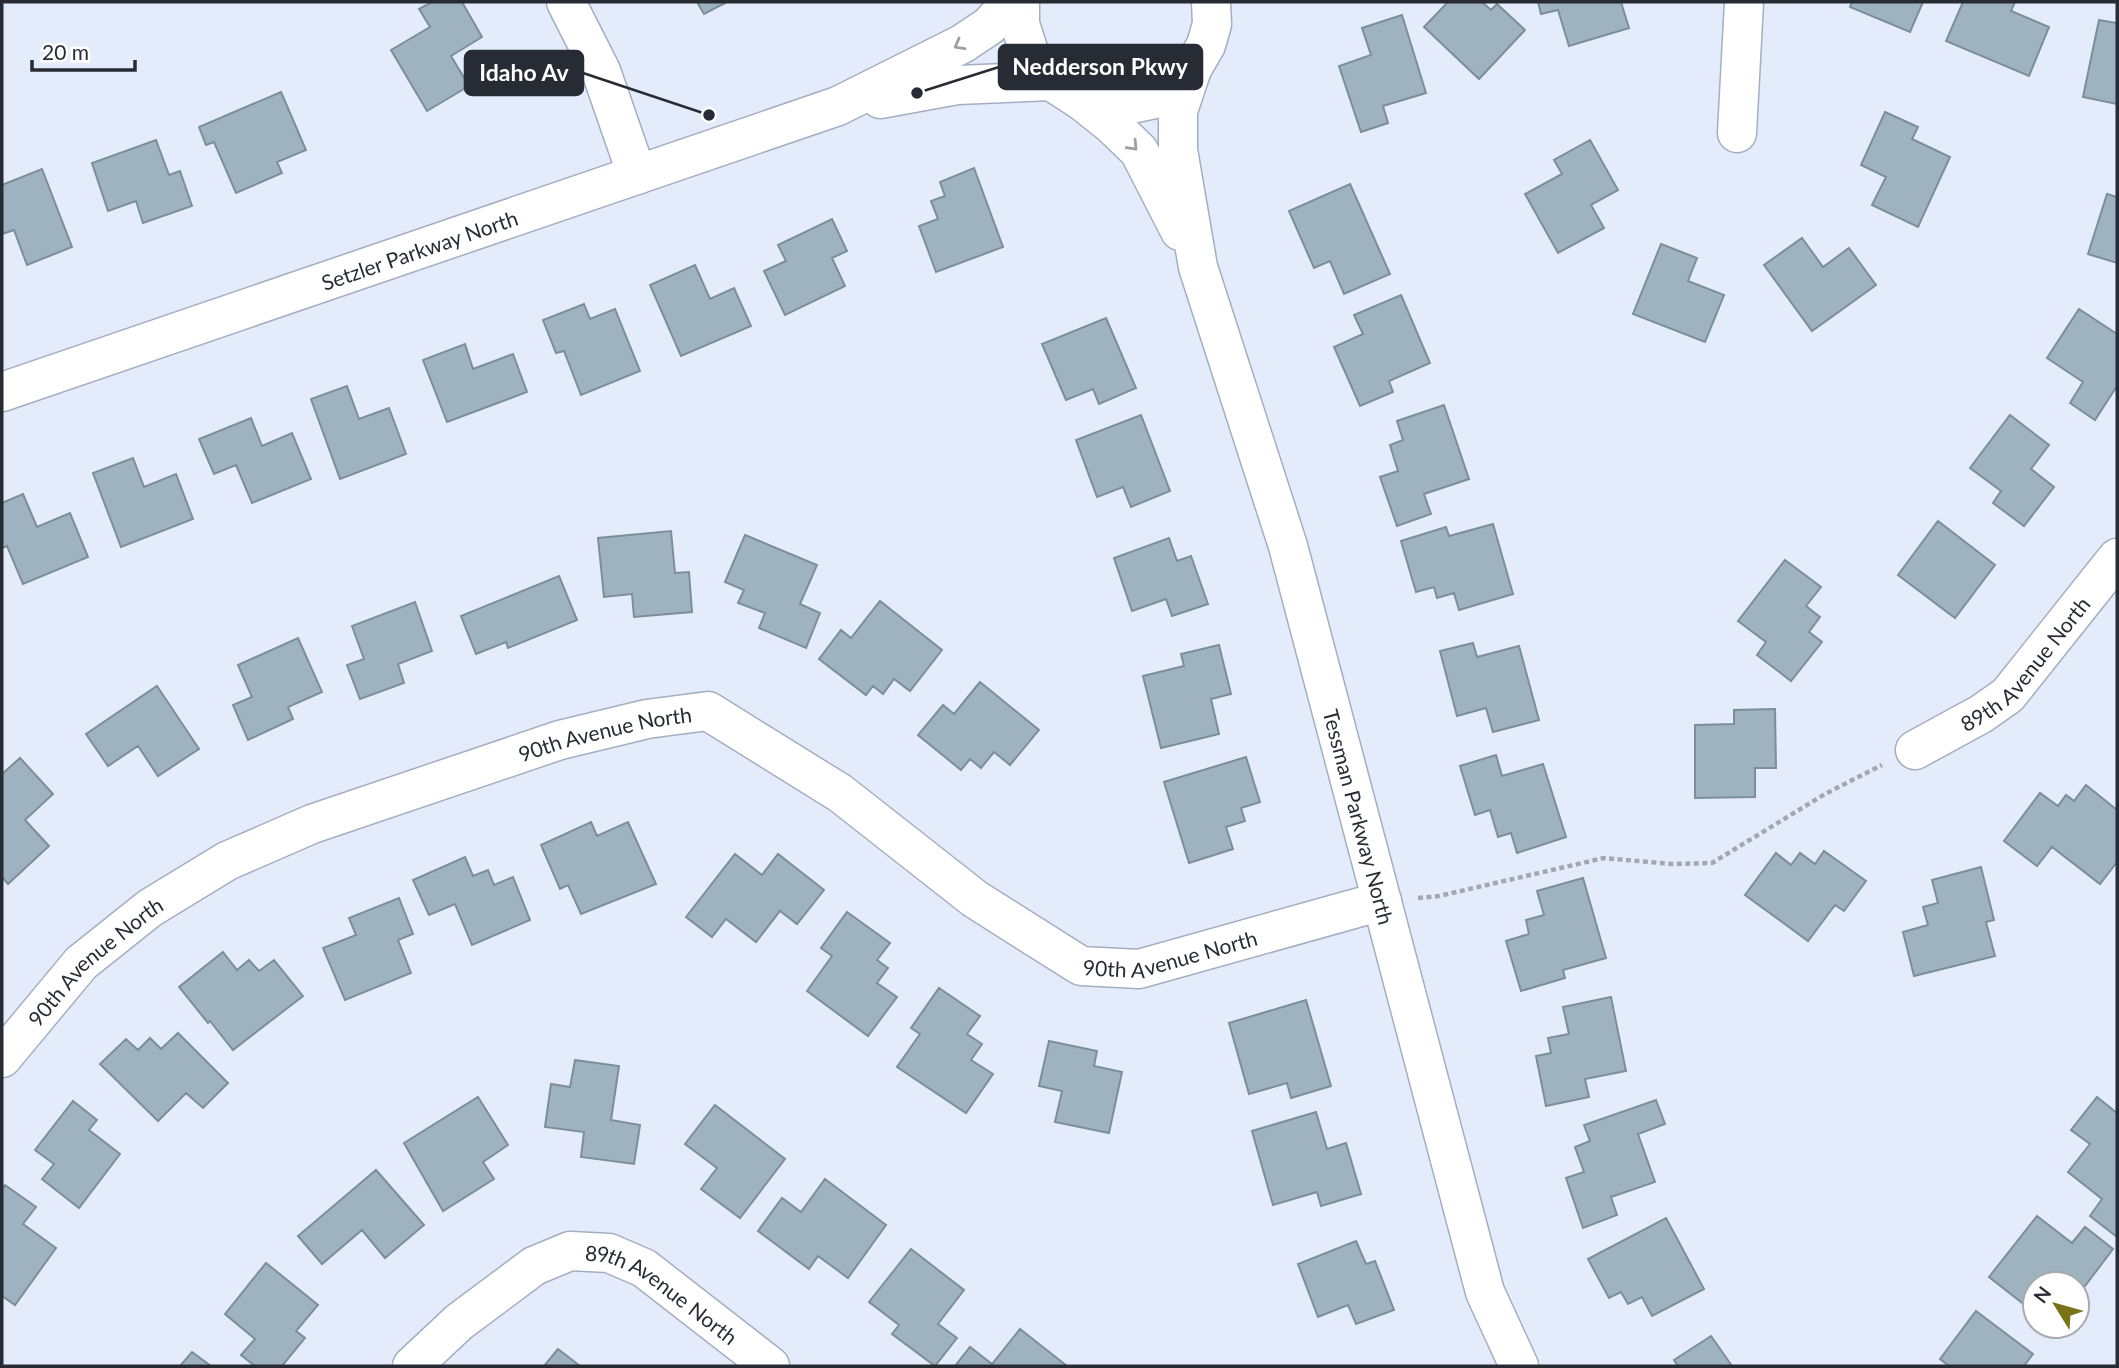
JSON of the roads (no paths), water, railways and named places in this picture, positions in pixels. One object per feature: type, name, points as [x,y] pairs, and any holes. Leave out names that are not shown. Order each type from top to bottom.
[{"type":"street","points":[[566,2],[601,71],[637,175]]},
{"type":"street","name":"Setzler Parkway North","points":[[2,392],[838,106],[962,44],[989,26],[1011,2]]},
{"type":"street","name":"Tessman Parkway North","points":[[1020,2],[1020,24],[1030,55],[1067,91],[1139,150],[1198,267]]},
{"type":"street","points":[[1737,133],[1744,2]]},
{"type":"street","name":"Tessman Parkway North","points":[[1218,9],[1206,45],[1192,69],[1178,111],[1178,150],[1198,267],[1287,546],[1485,1292],[1519,1366]]},
{"type":"street","name":"Setzler Parkway North","points":[[838,106],[957,85],[1067,91],[1123,106],[1154,99],[1192,69]]},
{"type":"street","name":"89th Avenue North","points":[[1915,750],[1982,714],[2008,695],[2117,558]]},
{"type":"street","name":"90th Avenue North","points":[[2,1058],[81,963],[150,908],[227,861],[312,824],[560,740],[647,719],[708,710],[840,793],[975,899],[1081,966],[1139,969],[1382,901]]},
{"type":"street","name":"89th Avenue North","points":[[412,1366],[459,1322],[534,1266],[570,1251],[609,1253],[644,1268],[770,1366]]},
{"type":"place","name":"Nedderson Pkwy","points":[[917,93]]},
{"type":"place","name":"Idaho Av","points":[[709,115]]}]
